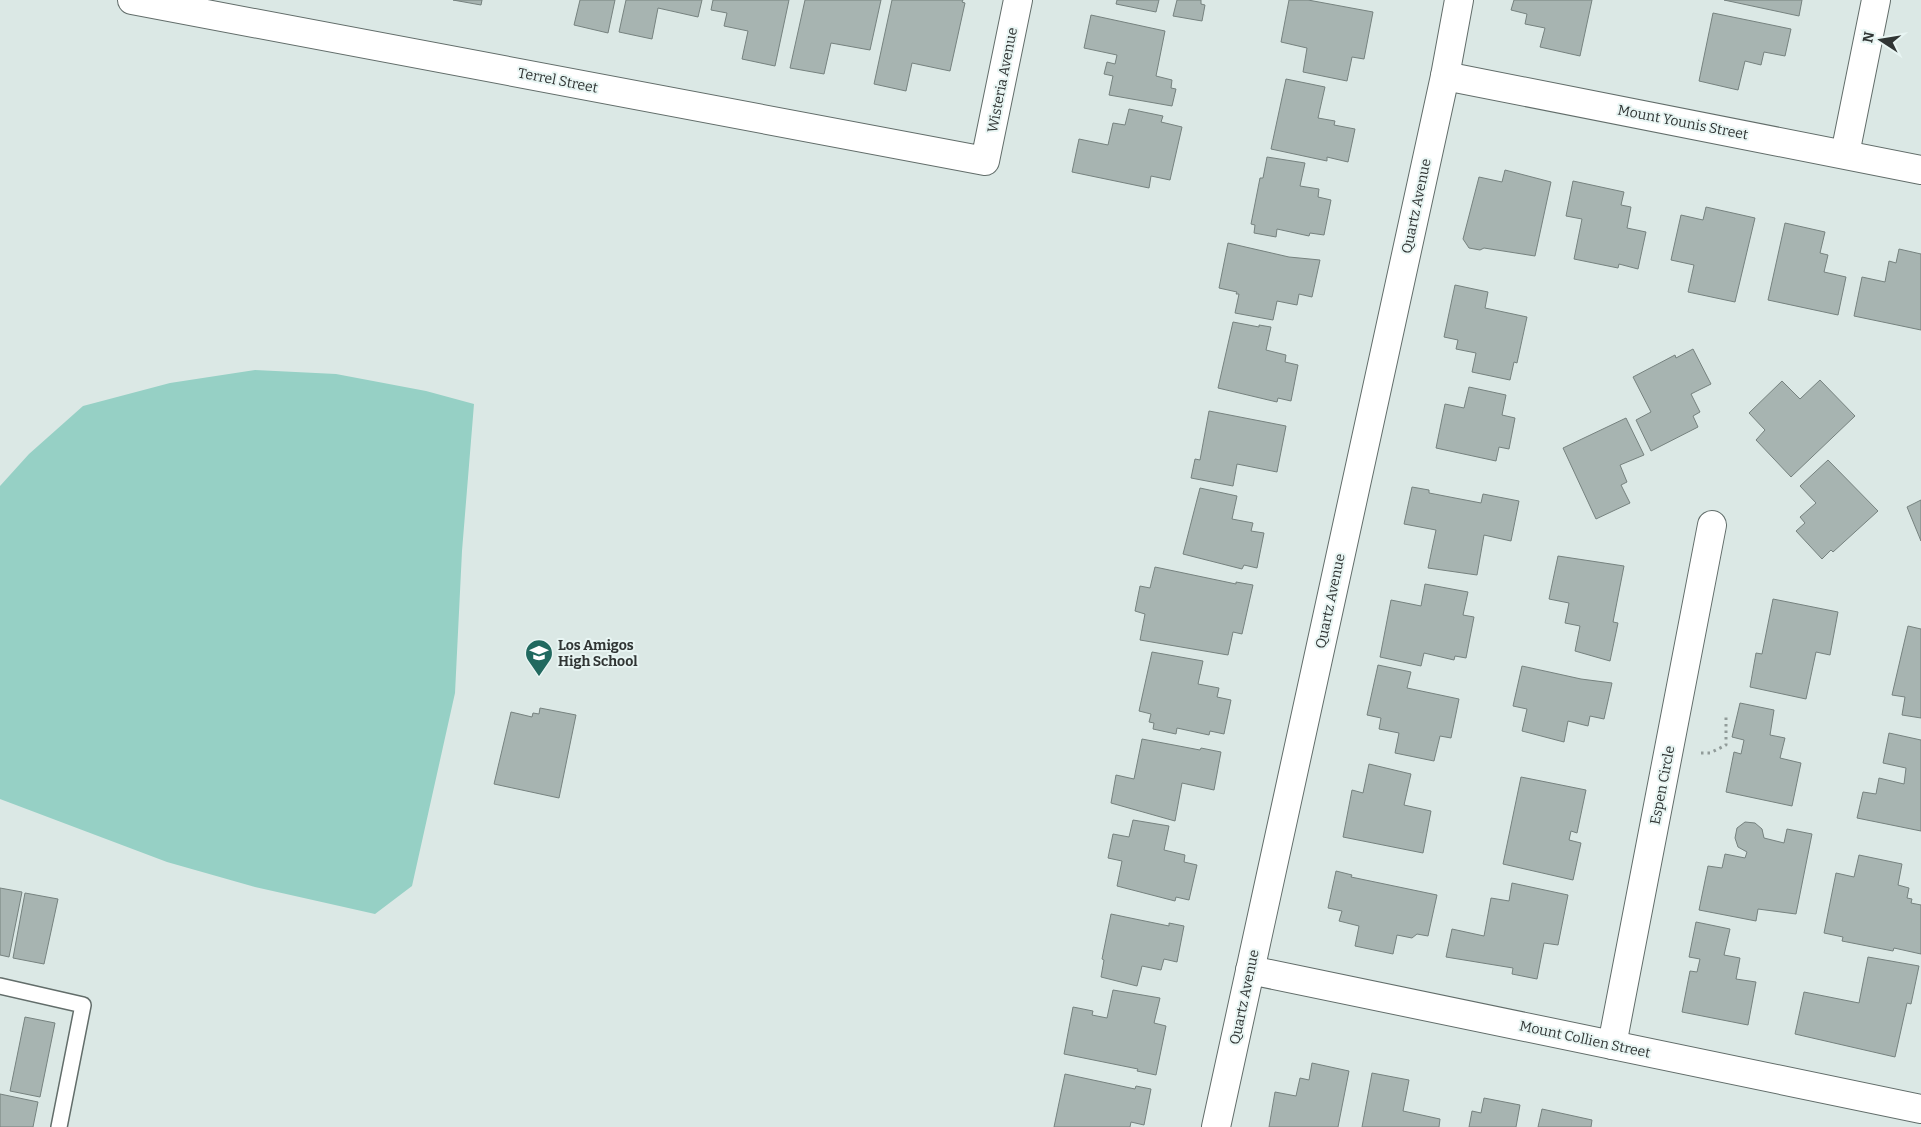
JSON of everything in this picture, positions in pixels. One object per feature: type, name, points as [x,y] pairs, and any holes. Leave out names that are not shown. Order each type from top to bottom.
[{"type":"street","name":"Terrel Street","points":[[132,0],[985,161]]},
{"type":"street","name":"Wisteria Avenue","points":[[985,161],[1018,0]]},
{"type":"street","name":"Quartz Avenue","points":[[1216,1127],[1445,76],[1459,0]]},
{"type":"street","points":[[1845,154],[1876,0]]},
{"type":"street","name":"Mount Younis Street","points":[[1445,76],[1921,170]]},
{"type":"street","name":"Espen Circle","points":[[1612,1045],[1712,525]]},
{"type":"street","name":"Mount Collien Street","points":[[1250,970],[1921,1109]]},
{"type":"lane","points":[[0,986],[83,1005],[59,1127]]},
{"type":"path","points":[[1700,753],[1710,753],[1726,745],[1726,716]]},
{"type":"green space","points":[[255,370],[336,374],[426,391],[474,404],[462,551],[455,693],[412,886],[375,914],[255,887],[167,862],[0,799],[0,486],[29,454],[83,406],[170,383]]},
{"type":"building","points":[[453,0],[482,0],[481,5]]},
{"type":"building","points":[[580,0],[615,0],[608,33],[574,25]]},
{"type":"building","points":[[626,0],[702,0],[698,17],[658,8],[652,39],[619,32]]},
{"type":"building","points":[[713,0],[789,0],[775,66],[742,59],[748,31],[724,26],[727,13],[711,10]]},
{"type":"building","points":[[805,0],[881,0],[870,50],[831,43],[824,74],[790,68]]},
{"type":"building","points":[[892,0],[963,0],[962,2],[965,3],[950,71],[912,63],[906,91],[874,84]]},
{"type":"building","points":[[1117,0],[1159,0],[1156,12],[1116,4]]},
{"type":"building","points":[[1177,0],[1201,0],[1201,4],[1205,5],[1202,21],[1173,16]]},
{"type":"building","points":[[1289,0],[1308,0],[1373,12],[1364,59],[1352,57],[1347,81],[1303,72],[1307,48],[1281,42]]},
{"type":"building","points":[[1514,0],[1592,0],[1580,56],[1540,47],[1545,28],[1525,24],[1527,14],[1511,10]]},
{"type":"building","points":[[1724,0],[1802,0],[1799,16]]},
{"type":"building","points":[[1713,13],[1791,29],[1785,56],[1764,52],[1761,65],[1745,61],[1738,90],[1699,81]]},
{"type":"building","points":[[1091,15],[1165,31],[1156,76],[1172,80],[1171,88],[1176,89],[1172,106],[1109,95],[1113,76],[1104,74],[1107,62],[1115,64],[1117,55],[1084,48]]},
{"type":"building","points":[[1286,79],[1325,87],[1318,118],[1335,121],[1334,125],[1355,129],[1348,162],[1327,157],[1327,161],[1271,149]]},
{"type":"building","points":[[1129,109],[1163,116],[1161,122],[1182,127],[1170,180],[1151,176],[1149,188],[1072,172],[1079,139],[1108,145],[1113,123],[1125,125]]},
{"type":"building","points":[[1267,157],[1305,163],[1300,186],[1319,189],[1318,197],[1331,200],[1324,235],[1310,233],[1309,236],[1277,229],[1276,237],[1254,233],[1255,225],[1251,224],[1260,178],[1263,178]]},
{"type":"building","points":[[1505,170],[1551,182],[1535,256],[1484,248],[1480,250],[1469,248],[1463,239],[1479,177],[1502,182]]},
{"type":"building","points":[[1573,181],[1624,192],[1621,205],[1631,207],[1627,228],[1646,232],[1638,269],[1619,264],[1618,268],[1574,259],[1582,219],[1566,216]]},
{"type":"building","points":[[1706,207],[1755,218],[1735,302],[1688,292],[1694,265],[1671,260],[1681,215],[1703,220]]},
{"type":"building","points":[[1785,223],[1825,232],[1820,253],[1828,255],[1824,272],[1846,277],[1838,315],[1768,300]]},
{"type":"building","points":[[1228,243],[1289,257],[1320,260],[1312,297],[1299,294],[1297,305],[1277,301],[1273,320],[1235,313],[1239,294],[1219,288]]},
{"type":"building","points":[[1899,249],[1921,254],[1921,330],[1854,316],[1862,277],[1885,282],[1889,261],[1896,263]]},
{"type":"building","points":[[1455,285],[1488,292],[1485,308],[1527,317],[1517,363],[1514,362],[1510,380],[1472,372],[1476,353],[1456,349],[1458,340],[1444,337]]},
{"type":"building","points":[[1233,322],[1259,327],[1259,325],[1271,327],[1266,350],[1286,355],[1285,362],[1298,365],[1291,401],[1278,398],[1277,402],[1218,388]]},
{"type":"building","points":[[1693,349],[1711,384],[1691,394],[1700,412],[1693,416],[1698,427],[1651,451],[1636,420],[1651,412],[1633,377],[1675,355],[1676,358]]},
{"type":"building","points":[[1820,380],[1855,416],[1791,477],[1756,440],[1765,430],[1749,413],[1782,381],[1800,399]]},
{"type":"building","points":[[1469,387],[1506,395],[1502,415],[1515,418],[1509,449],[1499,447],[1496,461],[1436,448],[1445,404],[1464,408]]},
{"type":"building","points":[[1209,411],[1286,426],[1277,472],[1237,464],[1233,486],[1191,478],[1195,459],[1200,460]]},
{"type":"building","points":[[1626,418],[1644,455],[1620,465],[1627,482],[1621,485],[1630,503],[1596,519],[1563,448]]},
{"type":"building","points":[[1828,460],[1878,511],[1833,552],[1831,550],[1822,559],[1796,531],[1805,523],[1800,517],[1816,503],[1800,486]]},
{"type":"building","points":[[1412,487],[1429,490],[1429,493],[1481,503],[1483,494],[1519,501],[1511,541],[1484,535],[1477,575],[1428,568],[1436,530],[1404,524]]},
{"type":"building","points":[[1200,488],[1237,496],[1232,519],[1253,523],[1251,531],[1264,533],[1257,568],[1244,565],[1242,569],[1183,554]]},
{"type":"building","points":[[1921,500],[1921,541],[1907,507]]},
{"type":"building","points":[[1558,556],[1624,566],[1613,622],[1618,623],[1610,661],[1575,651],[1580,626],[1565,623],[1569,603],[1549,599]]},
{"type":"building","points":[[1155,567],[1236,584],[1236,582],[1253,585],[1242,634],[1233,632],[1228,655],[1140,640],[1145,614],[1135,611],[1140,586],[1150,588]]},
{"type":"building","points":[[1425,584],[1468,592],[1463,615],[1474,617],[1466,658],[1455,656],[1454,660],[1424,653],[1421,666],[1380,657],[1391,600],[1421,606]]},
{"type":"building","points":[[1773,599],[1838,612],[1830,655],[1816,652],[1806,699],[1750,687],[1756,653],[1762,654]]},
{"type":"building","points":[[1908,626],[1921,629],[1921,718],[1902,715],[1905,697],[1892,695]]},
{"type":"building","points":[[1152,652],[1203,661],[1198,684],[1219,688],[1217,697],[1231,700],[1224,734],[1210,731],[1209,735],[1177,728],[1176,734],[1153,729],[1154,723],[1149,722],[1151,714],[1139,711]]},
{"type":"building","points":[[1378,665],[1411,672],[1407,688],[1459,699],[1451,738],[1440,736],[1434,761],[1395,753],[1399,733],[1379,729],[1381,718],[1367,715]]},
{"type":"building","points":[[1522,666],[1581,679],[1612,683],[1604,719],[1590,716],[1588,726],[1568,721],[1564,742],[1522,731],[1527,709],[1513,706]]},
{"type":"building","points":[[1740,703],[1774,710],[1770,735],[1785,738],[1780,758],[1801,763],[1792,806],[1726,792],[1734,752],[1741,754],[1744,740],[1732,737]]},
{"type":"building","points":[[540,708],[576,715],[559,798],[494,784],[511,712],[532,717],[533,713],[539,714]]},
{"type":"building","points":[[1889,733],[1921,740],[1921,831],[1857,818],[1863,792],[1876,794],[1879,778],[1904,784],[1906,768],[1883,763]]},
{"type":"building","points":[[1142,739],[1221,752],[1214,790],[1182,783],[1175,821],[1111,803],[1116,775],[1134,779]]},
{"type":"building","points":[[1369,764],[1411,774],[1404,805],[1431,811],[1423,853],[1343,837],[1352,790],[1363,793]]},
{"type":"building","points":[[1521,777],[1586,790],[1577,833],[1571,831],[1569,840],[1581,843],[1573,880],[1503,864]]},
{"type":"building","points":[[1133,820],[1169,826],[1164,850],[1185,855],[1184,862],[1197,865],[1189,900],[1176,897],[1175,901],[1117,886],[1122,861],[1108,858],[1113,834],[1129,837]]},
{"type":"building","points":[[1745,822],[1755,823],[1762,829],[1764,838],[1784,843],[1787,829],[1812,834],[1796,914],[1758,909],[1756,921],[1699,910],[1708,866],[1722,868],[1725,854],[1745,858],[1747,852],[1738,847],[1735,838],[1737,828]]},
{"type":"building","points":[[1859,855],[1902,864],[1898,885],[1909,888],[1907,898],[1912,899],[1911,903],[1921,905],[1921,954],[1894,948],[1893,951],[1842,941],[1843,937],[1824,933],[1836,873],[1854,877]]},
{"type":"building","points":[[1336,871],[1352,875],[1351,877],[1437,895],[1428,936],[1417,934],[1412,938],[1397,935],[1393,954],[1355,946],[1359,926],[1339,921],[1342,911],[1328,908]]},
{"type":"building","points":[[1512,883],[1568,895],[1558,945],[1544,943],[1537,979],[1512,974],[1513,968],[1446,957],[1452,929],[1484,936],[1491,898],[1509,901]]},
{"type":"building","points":[[0,888],[22,892],[9,957],[0,955]]},
{"type":"building","points":[[25,893],[58,899],[44,964],[13,958]]},
{"type":"building","points":[[1111,914],[1169,926],[1169,923],[1184,926],[1177,962],[1164,959],[1161,970],[1142,966],[1137,986],[1101,977],[1104,960],[1102,959]]},
{"type":"building","points":[[1696,922],[1730,929],[1724,955],[1740,958],[1736,979],[1756,982],[1748,1025],[1682,1012],[1690,971],[1697,972],[1700,959],[1689,957]]},
{"type":"building","points":[[1868,957],[1919,966],[1911,1004],[1907,1003],[1895,1057],[1795,1034],[1804,992],[1859,1003]]},
{"type":"building","points":[[1113,990],[1160,998],[1154,1023],[1166,1026],[1156,1075],[1137,1071],[1138,1069],[1064,1054],[1073,1007],[1093,1011],[1092,1015],[1107,1018]]},
{"type":"building","points":[[25,1017],[55,1023],[40,1097],[10,1091]]},
{"type":"building","points":[[1312,1063],[1349,1071],[1338,1127],[1269,1127],[1275,1092],[1296,1096],[1300,1078],[1309,1080]]},
{"type":"building","points":[[1372,1073],[1409,1080],[1403,1111],[1440,1119],[1439,1127],[1362,1127]]},
{"type":"building","points":[[1065,1074],[1135,1089],[1136,1086],[1151,1089],[1144,1125],[1131,1122],[1130,1127],[1054,1127]]},
{"type":"building","points":[[0,1094],[38,1102],[33,1127],[0,1127]]},
{"type":"building","points":[[1484,1098],[1520,1105],[1516,1127],[1469,1127],[1472,1111],[1481,1113]]},
{"type":"building","points":[[1542,1109],[1592,1120],[1591,1127],[1538,1127]]},
{"type":"place","name":"Los Amigos High School","points":[[539,677]]}]
